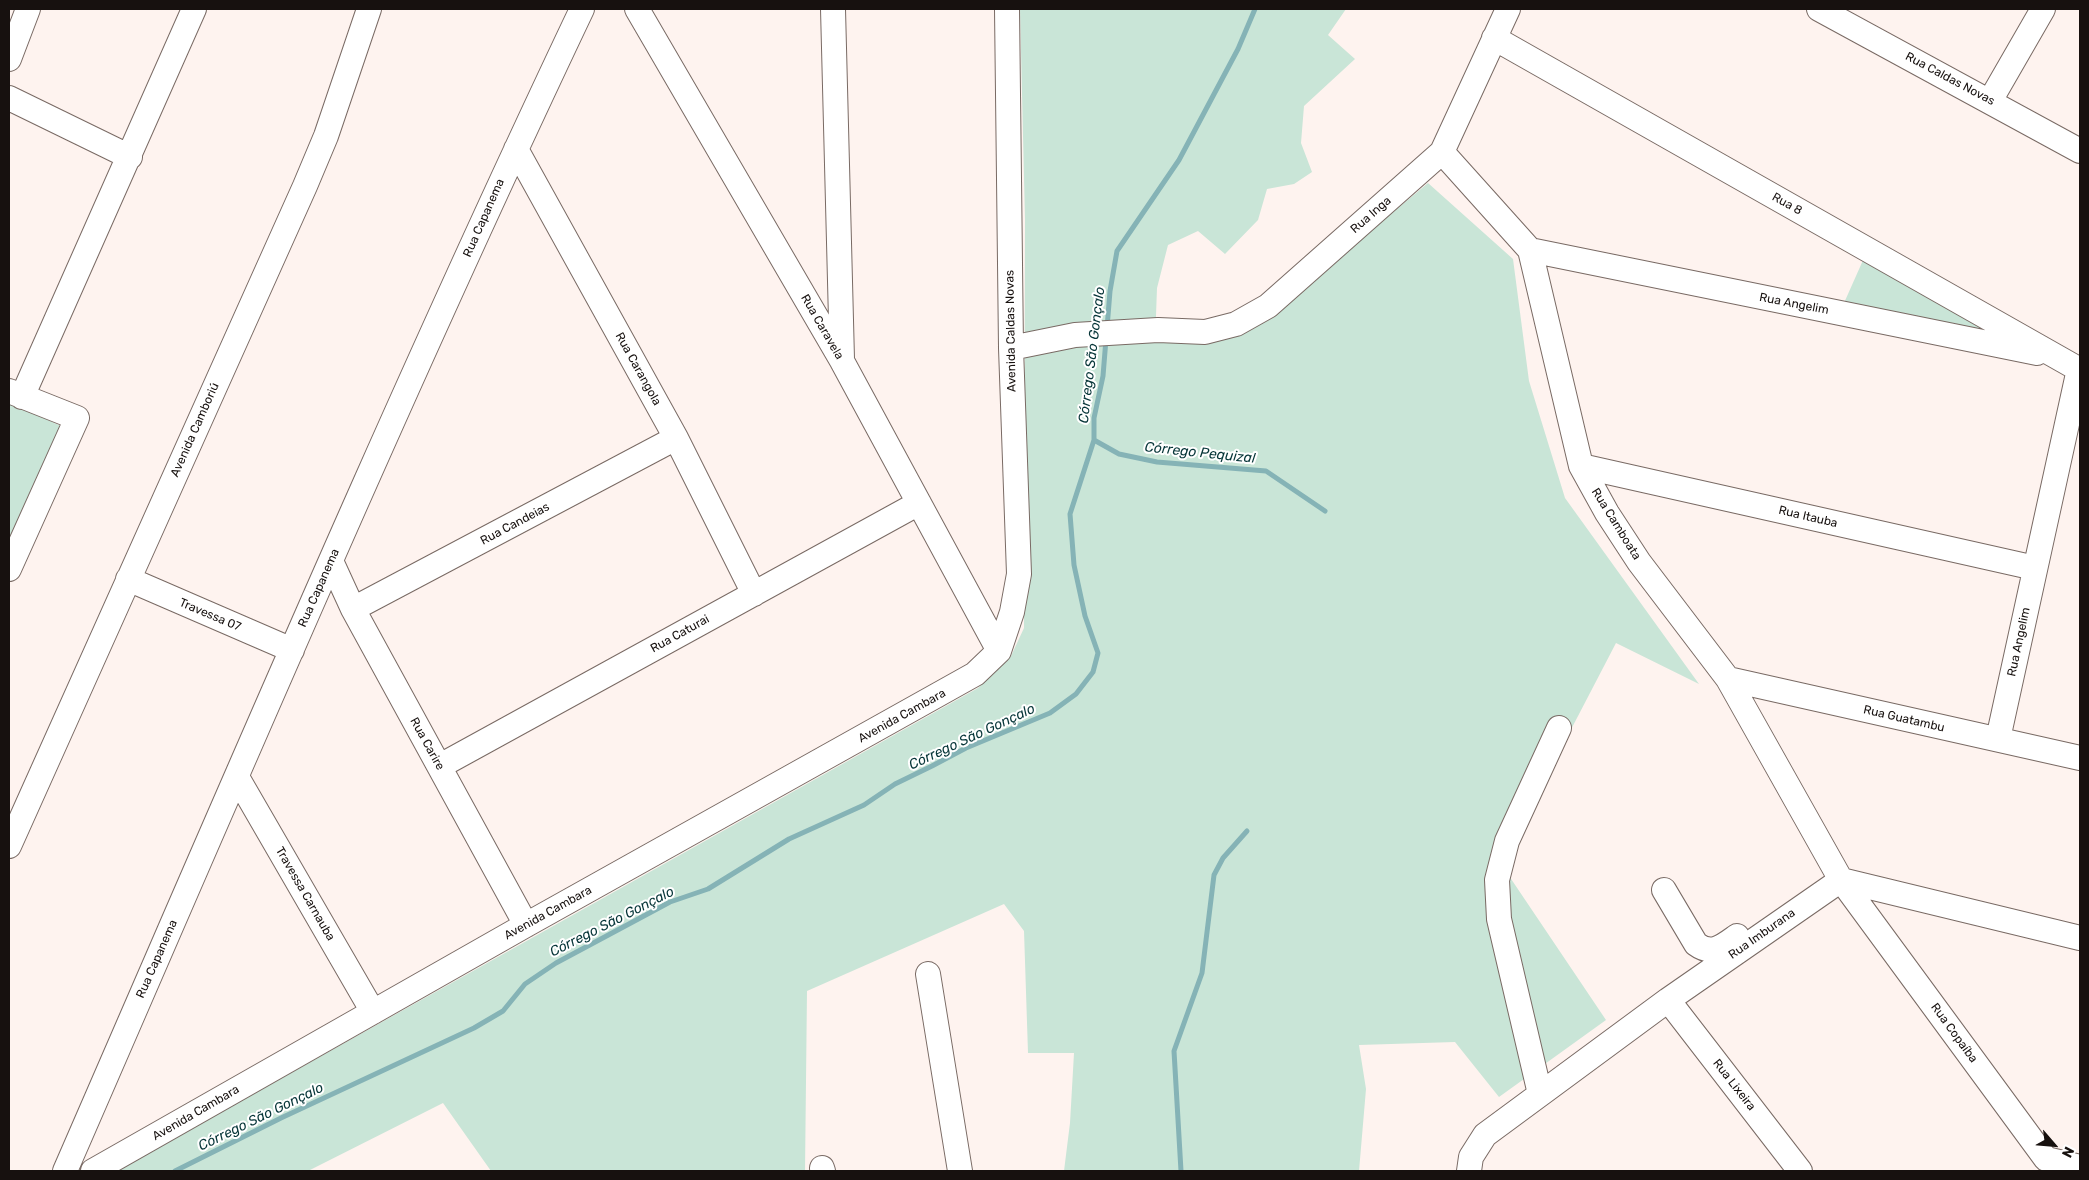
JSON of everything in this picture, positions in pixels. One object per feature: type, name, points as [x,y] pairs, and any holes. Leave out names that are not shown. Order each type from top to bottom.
[{"type":"street","points":[[9,59],[28,9]]},
{"type":"street","points":[[9,569],[78,418],[15,394],[130,157],[194,9]]},
{"type":"street","name":"Avenida Camboriú","points":[[9,846],[322,144],[369,9]]},
{"type":"street","name":"Rua Capanema","points":[[65,1171],[331,561],[516,149],[582,9]]},
{"type":"street","name":"Rua Caravela","points":[[637,9],[842,361],[999,651]]},
{"type":"street","points":[[833,9],[842,361]]},
{"type":"street","name":"Avenida Caldas Novas","points":[[999,651],[1012,612],[1019,574],[1011,348],[1007,9]]},
{"type":"street","name":"Rua Inga","points":[[1011,348],[1075,335],[1158,330],[1205,332],[1236,324],[1268,306],[1442,152],[1508,9]]},
{"type":"street","name":"Rua Caldas Novas","points":[[1819,9],[2080,151]]},
{"type":"street","points":[[1990,101],[2043,9]]},
{"type":"street","name":"Rua 8","points":[[1494,38],[2079,369]]},
{"type":"street","points":[[9,98],[130,157]]},
{"type":"street","name":"Rua Carangola","points":[[516,149],[676,438],[754,594]]},
{"type":"street","name":"Rua Camboata","points":[[1442,152],[1530,250],[1581,466],[1607,513],[1639,562],[1728,679],[1834,885]]},
{"type":"street","name":"Rua Angelim","points":[[1530,250],[2058,357]]},
{"type":"street","name":"Rua Angelim","points":[[1998,740],[2079,369]]},
{"type":"street","name":"Rua Candeias","points":[[353,609],[676,438]]},
{"type":"street","name":"Rua Itauba","points":[[1581,466],[2035,568]]},
{"type":"street","name":"Rua Caturai","points":[[440,766],[919,502]]},
{"type":"street","name":"Rua Carire","points":[[331,561],[353,609],[526,925]]},
{"type":"street","name":"Travessa 07","points":[[128,579],[292,650]]},
{"type":"street","name":"Avenida Cambara","points":[[93,1171],[526,925],[975,674],[999,651]]},
{"type":"street","name":"Rua Guatambu","points":[[1728,679],[2080,758]]},
{"type":"street","points":[[1540,1094],[1499,919],[1497,880],[1507,841],[1560,728]]},
{"type":"street","name":"Travessa Carnauba","points":[[237,777],[373,1012]]},
{"type":"street","points":[[1664,890],[1696,944],[1708,950],[1717,950],[1808,890],[1834,885],[2080,938]]},
{"type":"street","name":"Rua Imburana","points":[[1468,1171],[1471,1158],[1485,1135],[1668,1000],[1834,885]]},
{"type":"street","name":"Rua Copaíba","points":[[1834,885],[2046,1159],[2080,1167]]},
{"type":"street","points":[[928,974],[960,1171]]},
{"type":"street","name":"Rua Lixeira","points":[[1668,1000],[1800,1171]]},
{"type":"green space","points":[[1020,9],[1346,9],[1328,35],[1355,59],[1304,106],[1301,143],[1312,172],[1294,184],[1267,189],[1258,220],[1225,254],[1198,231],[1168,245],[1157,288],[1155,343],[1189,341],[1323,271],[1428,183],[1513,259],[1529,381],[1565,498],[1699,684],[1616,643],[1501,864],[1606,1020],[1499,1097],[1455,1042],[1359,1045],[1366,1089],[1359,1171],[1064,1171],[1070,1123],[1074,1053],[1028,1053],[1024,931],[1004,904],[807,991],[805,1171],[491,1171],[443,1103],[308,1171],[116,1171],[978,688],[1011,656],[1024,628],[1025,220]]},
{"type":"green space","points":[[1864,258],[2012,340],[1844,303]]},
{"type":"green space","points":[[9,402],[63,427],[9,560]]},
{"type":"waterway","name":"Córrego São Gonçalo","points":[[1107,328],[1110,291],[1117,251],[1179,160],[1238,49],[1255,9]]},
{"type":"waterway","name":"Córrego São Gonçalo","points":[[175,1171],[281,1118],[474,1028],[503,1011],[525,984],[556,963],[670,902],[708,889],[789,839],[864,805],[895,784],[966,748],[1050,713],[1076,694],[1093,672],[1098,653],[1085,616],[1074,565],[1070,514],[1094,440],[1094,418],[1103,376],[1106,339]]},
{"type":"waterway","name":"Córrego Pequizal","points":[[1094,440],[1119,454],[1157,462],[1266,471],[1325,511]]},
{"type":"waterway","name":"Córrego Pequizal","points":[[1181,1171],[1174,1051],[1202,973],[1214,875],[1223,858],[1247,831]]}]
